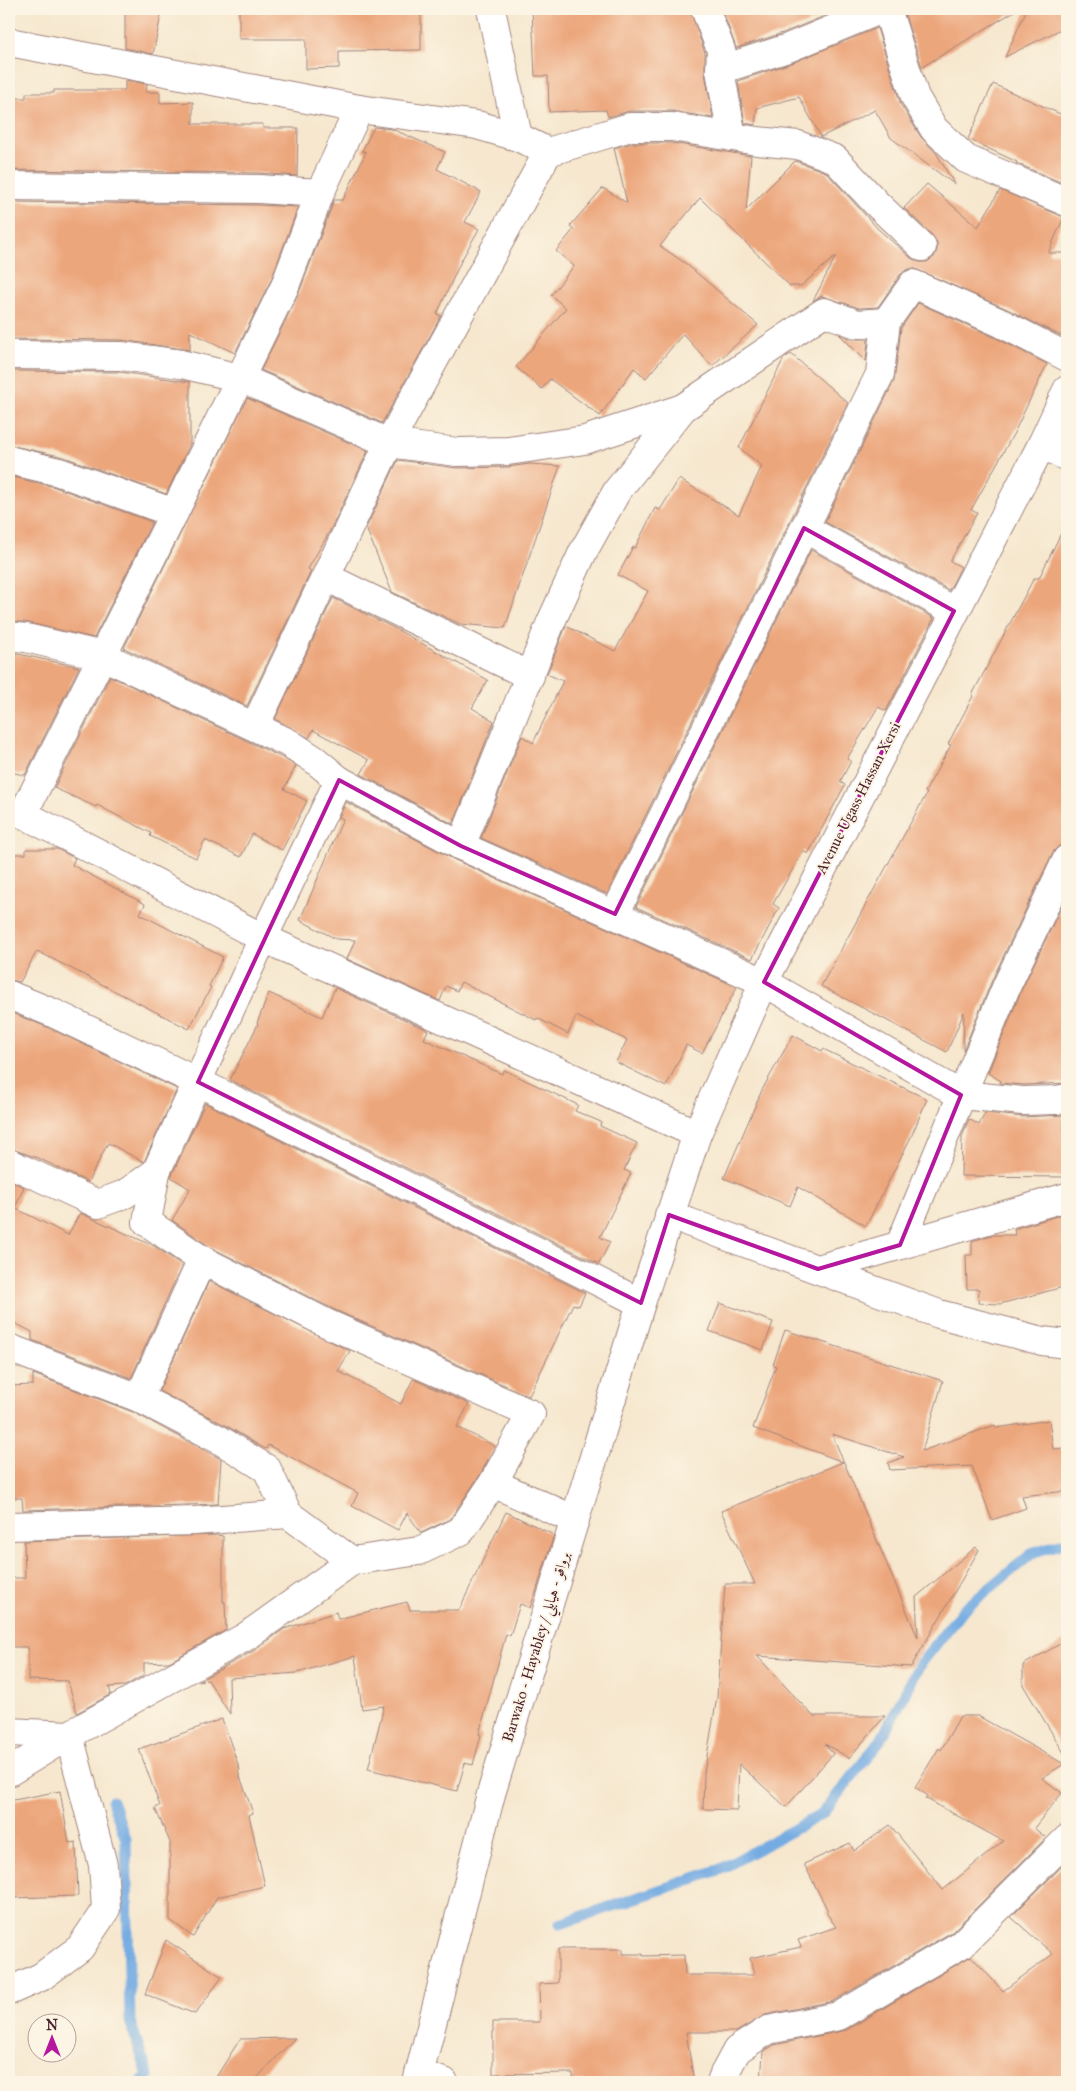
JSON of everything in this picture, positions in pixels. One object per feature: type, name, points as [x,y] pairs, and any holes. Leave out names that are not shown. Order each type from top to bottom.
[{"type":"street","points":[[491,9],[518,137]]},
{"type":"street","points":[[705,9],[722,50],[720,70],[732,137]]},
{"type":"street","points":[[720,70],[788,48],[882,9]]},
{"type":"street","points":[[887,9],[915,96],[934,130],[966,159],[1067,202]]},
{"type":"street","points":[[9,42],[359,109],[477,125],[518,137],[548,152],[630,127],[672,127],[798,145],[835,159],[922,247]]},
{"type":"street","points":[[359,109],[320,193],[285,286],[102,656],[16,813],[263,938],[697,1134]]},
{"type":"street","points":[[255,726],[389,443],[548,152]]},
{"type":"street","points":[[9,186],[259,189],[320,193]]},
{"type":"street","points":[[615,914],[880,374],[886,322],[913,284],[1001,324],[1067,357]]},
{"type":"street","points":[[9,355],[121,356],[181,364],[240,378],[389,443],[457,452],[508,451],[585,440],[683,408],[824,312],[857,324],[886,322]]},
{"type":"street","name":"Avenue Ugass Hassan Xersi","points":[[669,1215],[697,1134],[764,982],[954,611],[1042,444],[1067,390]]},
{"type":"street","points":[[461,846],[582,552],[617,491],[683,408]]},
{"type":"street","points":[[1042,444],[1067,457]]},
{"type":"street","points":[[9,460],[59,472],[174,513]]},
{"type":"street","points":[[804,528],[954,611]]},
{"type":"street","points":[[326,577],[530,676]]},
{"type":"street","points":[[9,636],[26,638],[102,656],[255,726],[289,743],[316,760],[339,780],[418,821],[461,846],[764,982],[962,1095],[1023,1101],[1067,1098]]},
{"type":"street","points":[[9,1772],[69,1735],[247,1636],[352,1561],[419,1552],[461,1531],[493,1482],[531,1414],[326,1323],[202,1260],[147,1222],[156,1172],[263,938],[339,780]]},
{"type":"street","points":[[900,1245],[1007,985],[1067,859]]},
{"type":"street","points":[[9,995],[53,1013],[198,1082],[642,1303]]},
{"type":"street","points":[[9,1163],[98,1204],[125,1194],[156,1172]]},
{"type":"street","points":[[818,1269],[1067,1197]]},
{"type":"street","points":[[669,1215],[939,1314],[1042,1341],[1067,1344]]},
{"type":"street","name":"Barwako - Hayabley / برواقو - هيابلي","points":[[427,2080],[491,1794],[669,1215]]},
{"type":"street","points":[[139,1398],[202,1260]]},
{"type":"street","points":[[9,1348],[139,1398],[220,1440],[267,1468],[288,1514],[352,1561]]},
{"type":"street","points":[[493,1482],[575,1520]]},
{"type":"street","points":[[9,1526],[195,1521],[288,1514]]},
{"type":"street","points":[[9,1732],[69,1735]]},
{"type":"street","points":[[9,1991],[40,1977],[80,1948],[106,1909],[103,1865],[69,1735]]},
{"type":"street","points":[[721,2082],[737,2050],[768,2030],[839,2016],[962,1944],[1067,1839]]},
{"type":"highlighted area","points":[[804,528],[954,611],[764,982],[961,1095],[900,1245],[818,1269],[669,1215],[641,1303],[198,1082],[339,780],[461,846],[615,914]]},
{"type":"building","points":[[125,9],[161,15],[153,54],[125,48]]},
{"type":"building","points":[[239,9],[421,9],[421,50],[339,51],[339,68],[306,69],[306,39],[239,39]]},
{"type":"building","points":[[532,9],[690,9],[705,53],[705,73],[713,118],[672,111],[630,111],[608,117],[606,110],[549,112],[548,76],[535,76]]},
{"type":"building","points":[[722,9],[842,9],[783,33],[736,48]]},
{"type":"building","points":[[903,9],[1018,9],[922,67]]},
{"type":"building","points":[[1027,9],[1067,9],[1067,26],[1005,57]]},
{"type":"building","points":[[877,28],[901,105],[921,137],[937,154],[954,184],[891,138],[875,110],[821,137],[799,97],[757,108],[755,125],[745,123],[738,81],[794,62]]},
{"type":"building","points":[[125,80],[147,84],[146,92],[160,92],[160,103],[193,102],[193,124],[263,124],[263,128],[298,128],[297,176],[259,173],[9,170],[9,98],[26,98],[26,93],[54,93],[54,90],[125,90]]},
{"type":"building","points":[[993,84],[1067,117],[1067,185],[1016,163],[968,139]]},
{"type":"building","points":[[374,127],[392,129],[445,152],[437,169],[481,192],[465,222],[479,229],[461,261],[437,314],[441,316],[382,423],[261,370],[299,293],[334,200],[343,200],[366,152],[362,151]]},
{"type":"building","points":[[632,143],[671,143],[751,156],[746,210],[795,161],[826,172],[878,229],[911,258],[919,262],[927,262],[934,257],[937,243],[933,236],[904,208],[927,184],[978,227],[1000,190],[1064,217],[1048,253],[1067,253],[1067,324],[1061,336],[1007,309],[913,268],[906,270],[900,275],[878,307],[859,308],[822,296],[813,301],[836,256],[801,286],[790,286],[700,198],[660,246],[685,263],[758,325],[712,366],[683,334],[646,378],[634,368],[600,416],[550,379],[542,389],[516,367],[566,308],[551,295],[574,266],[556,251],[574,229],[570,226],[603,188],[627,203],[614,148]]},
{"type":"building","points":[[9,202],[298,207],[271,280],[235,353],[190,332],[190,350],[121,340],[9,339]]},
{"type":"building","points":[[918,303],[994,337],[1047,364],[1014,433],[971,510],[977,513],[950,561],[961,567],[949,590],[825,522],[894,381],[901,328]]},
{"type":"building","points":[[839,334],[852,339],[868,339],[866,361]]},
{"type":"building","points":[[791,354],[848,403],[607,894],[481,838],[522,736],[533,743],[563,681],[547,674],[566,626],[615,651],[648,591],[618,575],[633,547],[635,548],[655,508],[660,510],[679,479],[739,515],[762,466],[739,448],[784,358]]},
{"type":"building","points":[[9,371],[120,372],[190,382],[190,444],[166,494],[64,457],[9,445]]},
{"type":"building","points":[[247,398],[368,451],[331,529],[308,569],[311,571],[247,706],[124,648]]},
{"type":"building","points":[[398,460],[457,468],[508,467],[530,464],[560,466],[505,628],[460,624],[392,592],[366,528]]},
{"type":"building","points":[[9,476],[55,487],[152,522],[94,638],[29,623],[9,621]]},
{"type":"building","points":[[1067,521],[1067,844],[1059,846],[1053,852],[993,978],[963,1051],[964,1012],[947,1052],[821,986],[927,793],[925,792],[951,745],[948,744],[972,695],[1034,578],[1039,578]]},
{"type":"building","points":[[811,550],[934,618],[886,711],[878,707],[847,759],[851,761],[840,782],[845,785],[808,854],[803,851],[773,904],[779,908],[752,959],[636,907]]},
{"type":"building","points":[[333,598],[394,628],[488,680],[472,708],[494,721],[453,824],[361,774],[369,760],[313,730],[309,738],[275,719]]},
{"type":"building","points":[[9,652],[79,667],[25,775],[9,772]]},
{"type":"building","points":[[110,676],[281,757],[296,766],[284,789],[307,801],[282,850],[252,834],[241,857],[205,840],[196,858],[150,836],[151,833],[97,805],[96,807],[54,788]]},
{"type":"building","points":[[346,802],[455,860],[737,987],[702,1053],[686,1045],[666,1087],[616,1062],[627,1040],[576,1016],[568,1034],[461,982],[457,991],[446,986],[440,1001],[347,959],[355,940],[336,939],[300,920],[343,819],[339,817]]},
{"type":"building","points":[[26,849],[57,849],[75,858],[72,865],[145,904],[140,914],[223,957],[209,986],[211,987],[189,1029],[37,951],[20,982],[9,980],[9,854],[26,854]]},
{"type":"building","points":[[1067,895],[1067,1083],[1024,1085],[1000,1083],[1001,1081],[988,1073],[1021,991]]},
{"type":"building","points":[[335,988],[428,1030],[424,1039],[502,1074],[504,1070],[578,1105],[575,1111],[601,1122],[600,1126],[637,1143],[624,1170],[631,1173],[600,1237],[610,1242],[599,1264],[230,1080],[258,1024],[269,993],[322,1017]]},
{"type":"building","points":[[9,1012],[47,1027],[177,1089],[144,1162],[108,1143],[88,1182],[38,1158],[9,1148]]},
{"type":"building","points":[[793,1035],[822,1051],[823,1049],[927,1099],[911,1137],[866,1226],[798,1187],[790,1206],[724,1178],[762,1090]]},
{"type":"building","points":[[205,1103],[585,1293],[579,1306],[573,1304],[529,1396],[333,1309],[210,1247],[172,1220],[190,1189],[171,1177]]},
{"type":"building","points":[[985,1113],[1023,1117],[1063,1115],[1067,1177],[961,1176],[962,1137],[969,1119],[979,1125]]},
{"type":"building","points":[[9,1180],[24,1187],[15,1208],[68,1235],[80,1213],[154,1246],[182,1265],[131,1378],[32,1340],[32,1332],[9,1320]]},
{"type":"building","points":[[1067,1213],[1067,1286],[1000,1304],[978,1303],[979,1289],[967,1289],[966,1255],[972,1255],[972,1241],[992,1235],[1015,1235],[1014,1229]]},
{"type":"building","points":[[209,1281],[350,1351],[338,1371],[401,1404],[413,1379],[469,1404],[457,1427],[495,1446],[480,1475],[450,1519],[421,1533],[407,1513],[398,1530],[352,1506],[358,1493],[268,1445],[266,1449],[260,1446],[227,1426],[159,1391]]},
{"type":"building","points":[[720,1303],[773,1322],[763,1350],[709,1331]]},
{"type":"building","points":[[785,1330],[943,1381],[922,1451],[995,1425],[996,1428],[1049,1420],[1053,1449],[1067,1448],[1067,1491],[1022,1496],[1026,1508],[992,1520],[972,1466],[890,1470],[888,1463],[904,1457],[832,1434],[918,1638],[916,1597],[976,1547],[979,1550],[911,1667],[757,1656],[813,1716],[885,1716],[849,1758],[825,1744],[833,1754],[786,1807],[739,1764],[737,1810],[703,1809],[704,1773],[717,1697],[725,1584],[755,1584],[721,1511],[843,1462],[753,1428],[776,1366],[773,1365]]},
{"type":"building","points":[[33,1374],[133,1412],[221,1459],[218,1504],[23,1510],[22,1498],[9,1498],[9,1386],[33,1385]]},
{"type":"building","points":[[506,1512],[554,1535],[530,1608],[520,1604],[510,1636],[506,1634],[479,1734],[481,1735],[473,1765],[465,1763],[457,1791],[368,1769],[384,1706],[362,1709],[355,1656],[297,1673],[229,1678],[230,1714],[208,1680],[199,1681],[255,1650],[284,1629],[336,1612],[338,1619],[407,1602],[410,1610],[459,1610]]},
{"type":"building","points":[[223,1536],[223,1602],[225,1602],[226,1630],[169,1662],[144,1663],[144,1675],[125,1686],[109,1687],[111,1694],[77,1713],[68,1681],[28,1680],[28,1647],[9,1647],[9,1578],[25,1578],[24,1541]]},
{"type":"building","points":[[1067,1640],[1067,1758],[1023,1685],[1023,1665]]},
{"type":"building","points":[[960,1716],[978,1716],[1064,1764],[1042,1778],[1062,1793],[1034,1828],[1046,1838],[952,1932],[833,2001],[765,2015],[736,2032],[686,2032],[694,2082],[648,2082],[647,2080],[573,2082],[573,2073],[493,2074],[493,2022],[540,2022],[539,1984],[558,1983],[558,1949],[623,1949],[623,1954],[643,1954],[643,1956],[684,1955],[685,1975],[754,1975],[750,1958],[801,1947],[798,1940],[836,1927],[826,1912],[828,1911],[804,1864],[850,1843],[854,1851],[890,1825],[943,1890],[1003,1841],[925,1798],[928,1796],[915,1787],[939,1748],[941,1750]]},
{"type":"building","points":[[222,1719],[253,1813],[249,1815],[265,1886],[217,1897],[193,1937],[170,1920],[170,1842],[155,1808],[160,1806],[139,1749]]},
{"type":"building","points":[[60,1791],[69,1843],[76,1842],[78,1896],[9,1898],[9,1801]]},
{"type":"building","points":[[1067,1861],[1067,2082],[761,2082],[763,2052],[774,2045],[847,2030],[971,1956],[1003,1991],[1053,1954],[1011,1917]]},
{"type":"building","points":[[166,1940],[222,1977],[195,2014],[145,1994]]},
{"type":"building","points":[[295,2038],[253,2082],[213,2082],[240,2039]]},
{"type":"waterway","points":[[560,1924],[721,1869],[822,1814],[881,1740],[919,1666],[962,1611],[1034,1552],[1067,1542]]},
{"type":"waterway","points":[[112,1801],[126,1839],[130,2021],[148,2075],[141,2082]]}]
